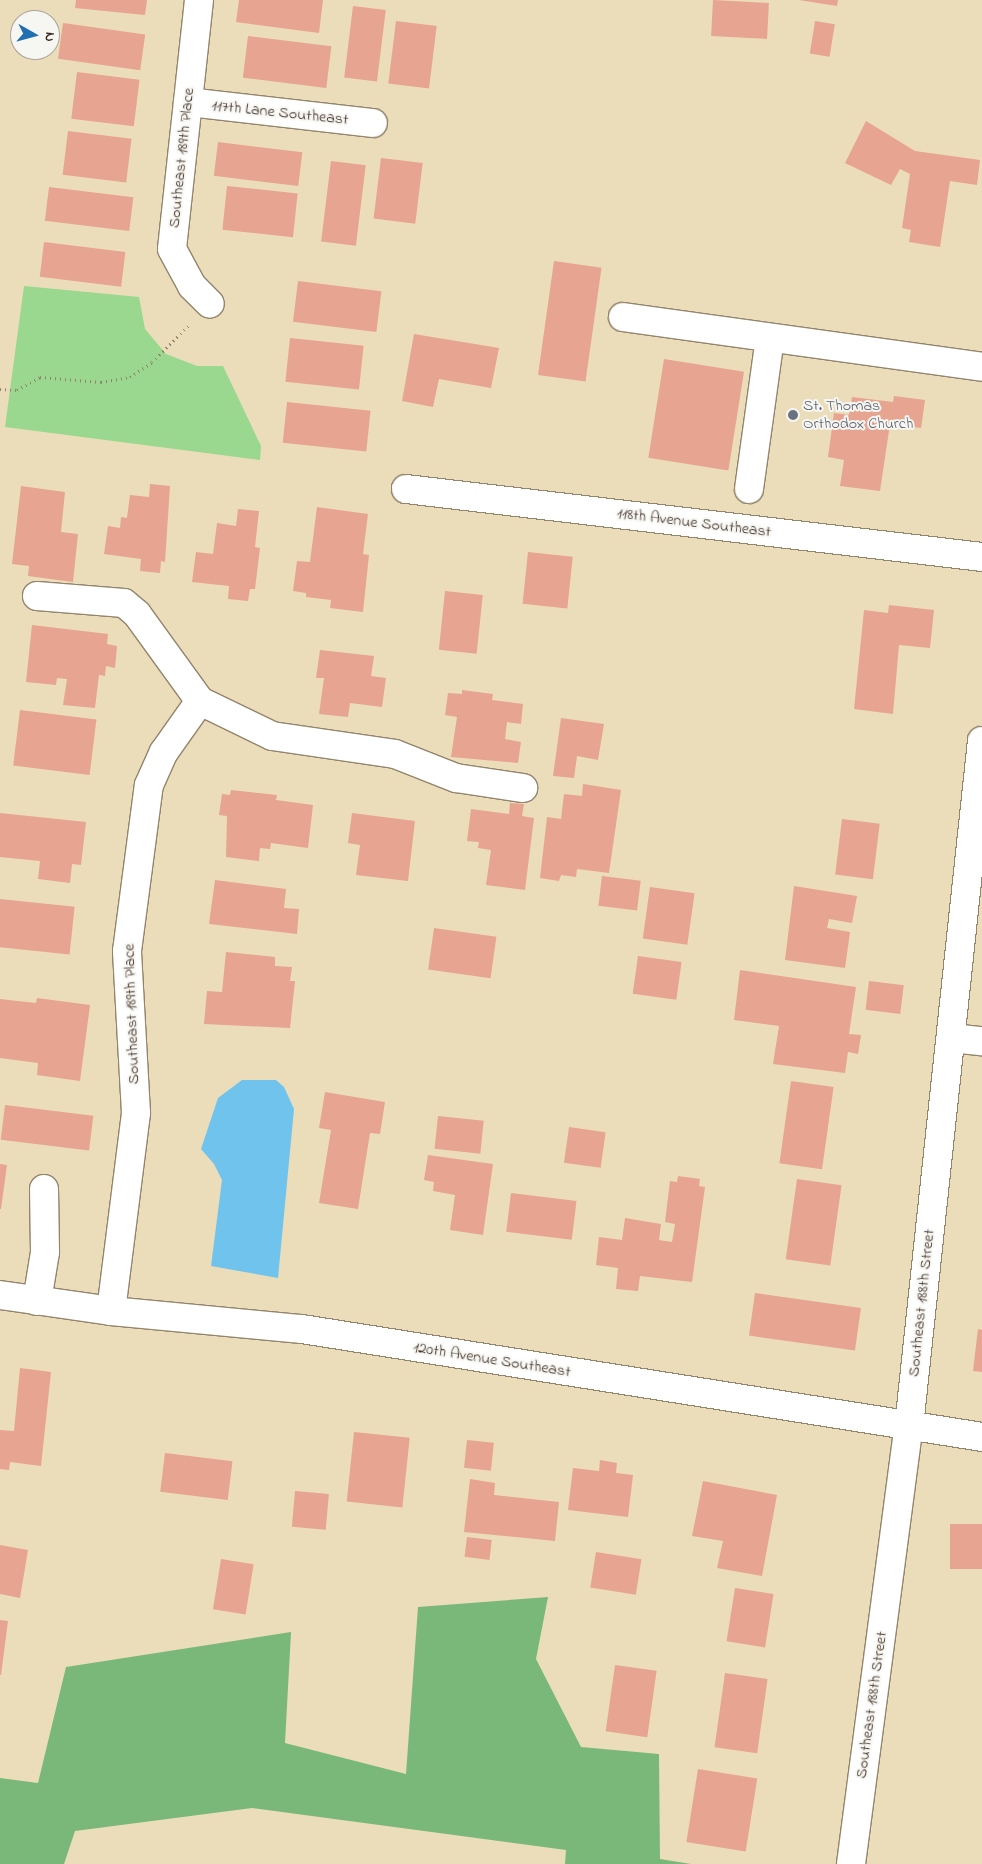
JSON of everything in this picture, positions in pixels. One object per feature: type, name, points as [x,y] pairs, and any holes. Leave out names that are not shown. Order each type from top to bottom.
[{"type":"street","name":"Southeast 189th Place","points":[[199,0],[172,249],[192,286],[210,304]]},
{"type":"street","name":"117th Lane Southeast","points":[[188,102],[373,123]]},
{"type":"street","points":[[623,316],[982,367]]},
{"type":"street","points":[[749,490],[770,338]]},
{"type":"street","name":"118th Avenue Southeast","points":[[406,489],[982,557]]},
{"type":"street","points":[[37,596],[124,603],[137,614],[200,701],[272,736],[395,754],[456,778],[523,788]]},
{"type":"street","name":"Southeast 189th Place","points":[[111,1311],[136,1113],[126,951],[149,785],[164,752],[200,701]]},
{"type":"street","name":"Southeast 188th Street","points":[[850,1864],[909,1426],[982,741]]},
{"type":"street","points":[[951,1038],[982,1041]]},
{"type":"street","points":[[37,1300],[45,1252],[44,1188]]},
{"type":"street","name":"120th Avenue Southeast","points":[[0,1295],[111,1311],[302,1329],[982,1436]]},
{"type":"path","points":[[0,389],[17,390],[40,377],[101,382],[130,377],[152,362],[210,304]]},
{"type":"green space","points":[[24,286],[139,297],[145,329],[166,354],[197,366],[223,366],[261,446],[260,460],[5,427]]},
{"type":"green space","points":[[548,1597],[536,1659],[581,1747],[659,1754],[660,1859],[691,1864],[565,1864],[566,1850],[252,1808],[75,1831],[64,1864],[0,1864],[0,1778],[38,1783],[66,1667],[291,1632],[285,1743],[406,1774],[418,1607]]},
{"type":"water","points":[[242,1080],[276,1080],[284,1087],[294,1109],[278,1278],[211,1266],[222,1180],[214,1164],[201,1149],[218,1098]]},
{"type":"building","points":[[76,0],[147,0],[145,15],[75,8]]},
{"type":"building","points":[[239,0],[323,0],[319,33],[236,22]]},
{"type":"building","points":[[713,0],[769,3],[767,39],[711,36]]},
{"type":"building","points":[[799,0],[838,0],[837,6]]},
{"type":"building","points":[[353,6],[386,10],[377,81],[344,77]]},
{"type":"building","points":[[396,21],[437,26],[429,89],[388,84]]},
{"type":"building","points":[[815,21],[835,24],[830,57],[810,54]]},
{"type":"building","points":[[63,23],[145,35],[140,70],[60,59]]},
{"type":"building","points":[[248,36],[331,46],[326,88],[243,78]]},
{"type":"building","points":[[77,72],[140,80],[134,126],[71,119]]},
{"type":"building","points":[[866,121],[915,151],[980,160],[977,185],[950,181],[940,247],[909,242],[911,230],[902,228],[910,174],[900,169],[891,185],[845,163]]},
{"type":"building","points":[[68,131],[132,139],[126,182],[63,175]]},
{"type":"building","points":[[218,142],[302,152],[298,186],[214,176]]},
{"type":"building","points":[[381,158],[423,163],[415,224],[374,219]]},
{"type":"building","points":[[331,161],[366,165],[356,246],[321,241]]},
{"type":"building","points":[[227,186],[298,193],[293,237],[222,230]]},
{"type":"building","points":[[49,187],[133,197],[129,231],[45,221]]},
{"type":"building","points":[[44,242],[125,252],[121,287],[40,277]]},
{"type":"building","points":[[554,261],[602,268],[586,382],[538,375]]},
{"type":"building","points":[[298,281],[381,291],[376,332],[293,322]]},
{"type":"building","points":[[414,334],[499,348],[491,388],[439,379],[433,407],[402,401]]},
{"type":"building","points":[[290,338],[364,346],[359,389],[285,382]]},
{"type":"building","points":[[664,359],[744,372],[728,470],[648,458]]},
{"type":"building","points":[[894,396],[925,400],[921,428],[890,424],[880,491],[840,486],[844,460],[828,457],[834,413],[849,415],[852,397],[893,402]]},
{"type":"building","points":[[287,402],[371,411],[366,452],[283,443]]},
{"type":"building","points":[[150,484],[170,486],[165,562],[161,561],[160,573],[140,571],[141,559],[104,554],[108,526],[120,528],[121,517],[127,518],[130,495],[149,497]]},
{"type":"building","points":[[21,486],[65,492],[61,532],[78,534],[73,582],[28,576],[29,566],[12,564]]},
{"type":"building","points":[[317,507],[368,514],[363,554],[369,555],[363,612],[330,608],[331,600],[306,597],[306,593],[293,591],[297,561],[310,562]]},
{"type":"building","points":[[238,509],[259,511],[255,547],[260,548],[255,589],[250,589],[248,601],[228,599],[229,586],[192,582],[196,552],[213,554],[217,523],[236,526]]},
{"type":"building","points":[[528,552],[573,557],[567,608],[523,604]]},
{"type":"building","points":[[445,591],[483,595],[477,654],[439,650]]},
{"type":"building","points":[[889,605],[934,610],[930,648],[899,645],[893,714],[854,709],[864,610],[888,613]]},
{"type":"building","points":[[32,625],[108,634],[107,644],[117,646],[115,668],[106,666],[105,676],[99,675],[95,708],[63,705],[67,679],[57,678],[56,685],[26,682]]},
{"type":"building","points":[[320,650],[374,656],[371,676],[386,678],[382,707],[350,703],[348,717],[319,714],[324,678],[316,678]]},
{"type":"building","points":[[462,690],[493,694],[492,700],[523,704],[521,724],[507,722],[505,739],[521,742],[518,763],[451,757],[457,717],[445,715],[448,693],[462,694]]},
{"type":"building","points":[[20,710],[96,719],[90,775],[13,766]]},
{"type":"building","points":[[561,718],[604,724],[598,760],[577,756],[574,778],[553,776]]},
{"type":"building","points":[[583,784],[621,790],[609,873],[577,869],[576,877],[561,875],[559,881],[540,878],[547,817],[561,819],[564,794],[582,796]]},
{"type":"building","points":[[231,790],[277,795],[276,800],[313,805],[308,848],[271,843],[270,849],[260,848],[259,861],[226,857],[227,816],[219,815],[222,794],[230,795]]},
{"type":"building","points":[[510,803],[524,804],[522,816],[534,818],[525,890],[486,885],[491,850],[478,848],[479,842],[467,841],[471,809],[509,814]]},
{"type":"building","points":[[0,813],[86,822],[81,865],[72,864],[70,883],[38,879],[40,861],[0,857]]},
{"type":"building","points":[[352,813],[415,821],[408,881],[356,875],[360,845],[348,843]]},
{"type":"building","points":[[842,819],[880,824],[873,879],[835,875]]},
{"type":"building","points":[[602,876],[641,881],[637,911],[598,906]]},
{"type":"building","points":[[215,880],[286,889],[284,908],[299,909],[297,934],[209,924]]},
{"type":"building","points":[[794,886],[857,896],[852,923],[829,919],[827,928],[850,932],[845,968],[785,960]]},
{"type":"building","points":[[650,887],[695,893],[687,945],[643,938]]},
{"type":"building","points":[[0,899],[75,907],[70,955],[0,947]]},
{"type":"building","points":[[434,928],[496,937],[491,978],[428,970]]},
{"type":"building","points":[[226,952],[275,957],[275,966],[292,967],[290,981],[295,981],[290,1028],[204,1024],[207,991],[222,992]]},
{"type":"building","points":[[638,956],[682,962],[676,1000],[633,994]]},
{"type":"building","points":[[740,970],[856,987],[849,1034],[861,1035],[858,1054],[848,1052],[845,1073],[773,1064],[779,1026],[734,1020]]},
{"type":"building","points":[[869,981],[904,985],[900,1014],[865,1010]]},
{"type":"building","points":[[37,998],[90,1005],[80,1081],[37,1075],[38,1063],[0,1058],[0,999],[36,1003]]},
{"type":"building","points":[[791,1081],[834,1087],[822,1169],[779,1163]]},
{"type":"building","points":[[325,1092],[385,1102],[380,1134],[370,1133],[358,1209],[319,1203],[331,1130],[319,1128]]},
{"type":"building","points":[[5,1105],[93,1116],[89,1151],[1,1140]]},
{"type":"building","points":[[438,1116],[484,1121],[480,1154],[435,1149]]},
{"type":"building","points":[[569,1127],[606,1132],[601,1168],[564,1163]]},
{"type":"building","points":[[428,1155],[493,1164],[483,1235],[450,1230],[455,1195],[433,1191],[434,1182],[424,1180]]},
{"type":"building","points":[[0,1164],[7,1165],[1,1209],[0,1209]]},
{"type":"building","points":[[678,1176],[700,1179],[699,1186],[705,1187],[692,1282],[640,1276],[638,1291],[616,1289],[618,1268],[596,1265],[599,1237],[622,1240],[625,1218],[661,1224],[659,1240],[672,1242],[675,1224],[665,1222],[670,1181],[677,1182]]},
{"type":"building","points":[[797,1179],[842,1185],[830,1265],[786,1259]]},
{"type":"building","points":[[511,1193],[577,1201],[572,1240],[506,1232]]},
{"type":"building","points":[[755,1293],[861,1308],[855,1350],[749,1336]]},
{"type":"building","points":[[978,1329],[982,1330],[982,1372],[973,1371]]},
{"type":"building","points":[[20,1368],[51,1372],[41,1466],[10,1462],[9,1470],[0,1469],[0,1430],[14,1431]]},
{"type":"building","points":[[354,1432],[410,1438],[402,1507],[347,1502]]},
{"type":"building","points":[[467,1440],[494,1443],[491,1471],[464,1468]]},
{"type":"building","points":[[165,1453],[232,1461],[228,1500],[160,1492]]},
{"type":"building","points":[[600,1460],[617,1463],[616,1473],[633,1475],[628,1517],[568,1510],[573,1468],[599,1471]]},
{"type":"building","points":[[470,1479],[495,1483],[494,1495],[559,1502],[555,1541],[464,1532]]},
{"type":"building","points":[[703,1481],[777,1495],[762,1576],[717,1568],[723,1541],[692,1536]]},
{"type":"building","points":[[295,1491],[329,1494],[326,1530],[292,1527]]},
{"type":"building","points":[[950,1524],[982,1524],[982,1569],[950,1569]]},
{"type":"building","points":[[467,1537],[492,1540],[489,1560],[465,1557]]},
{"type":"building","points":[[0,1545],[28,1550],[20,1598],[0,1594]]},
{"type":"building","points":[[596,1552],[641,1559],[636,1595],[590,1588]]},
{"type":"building","points":[[221,1559],[254,1564],[246,1615],[213,1609]]},
{"type":"building","points":[[735,1588],[774,1594],[765,1647],[727,1641]]},
{"type":"building","points":[[0,1620],[8,1621],[1,1675],[0,1675]]},
{"type":"building","points":[[615,1665],[657,1671],[647,1737],[606,1731]]},
{"type":"building","points":[[725,1673],[768,1679],[757,1753],[715,1747]]},
{"type":"building","points":[[698,1769],[757,1778],[746,1851],[686,1842]]},
{"type":"place","name":"St. Thomas Orthodox Church","points":[[793,415]]}]
